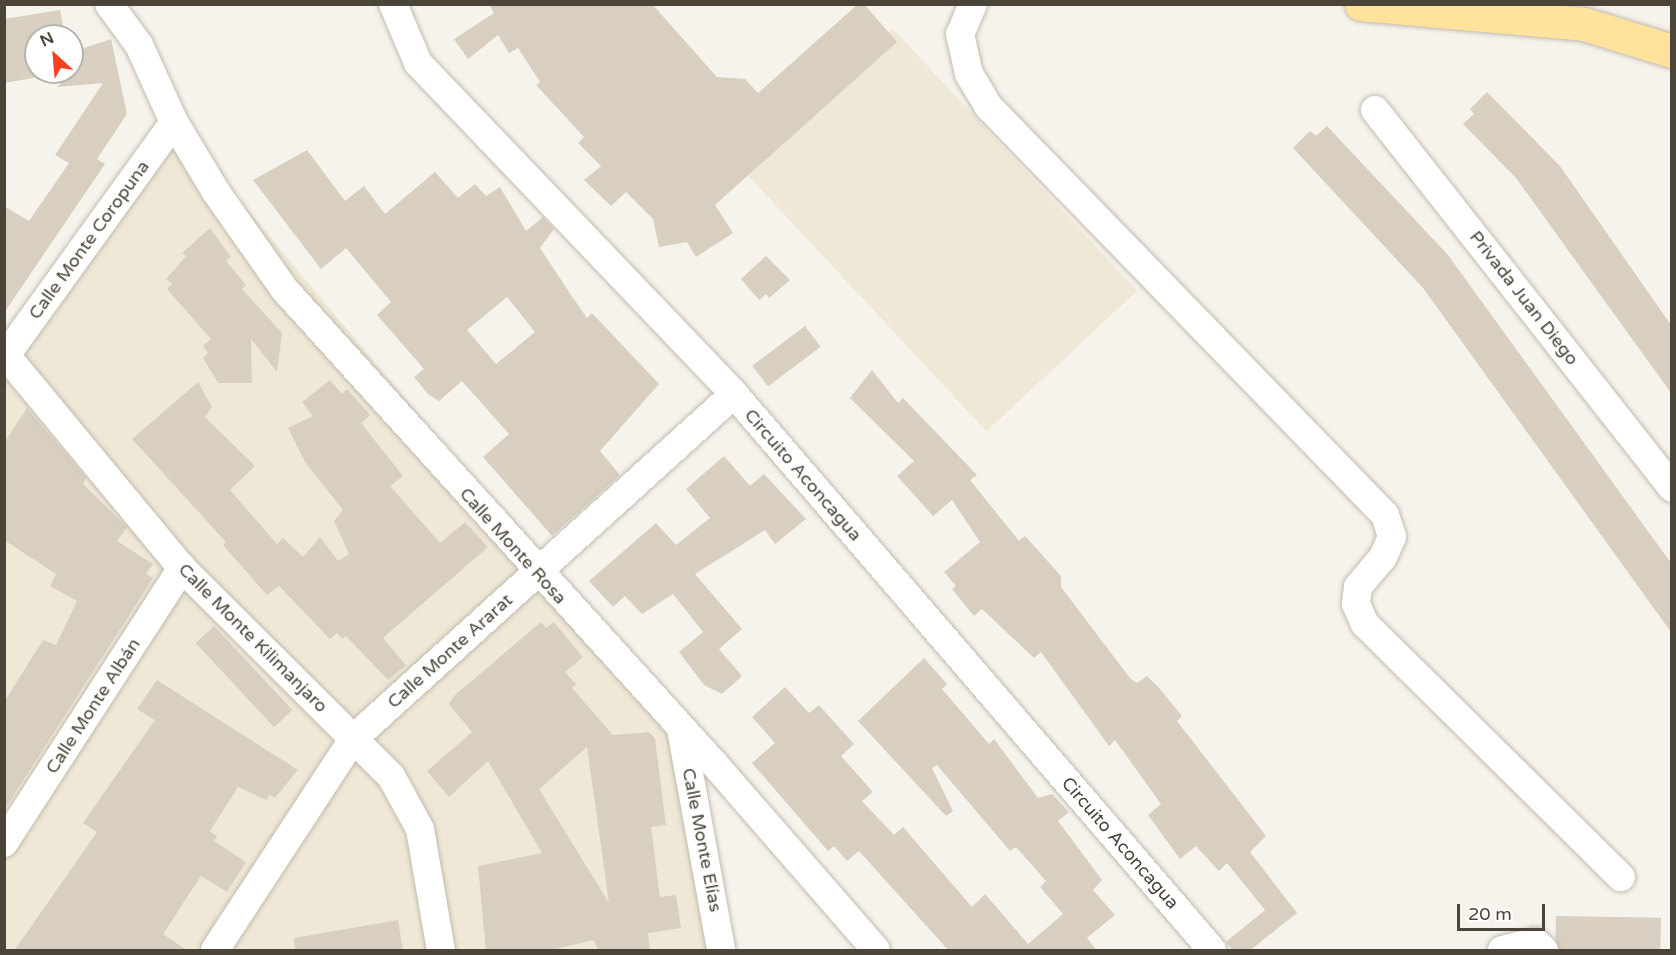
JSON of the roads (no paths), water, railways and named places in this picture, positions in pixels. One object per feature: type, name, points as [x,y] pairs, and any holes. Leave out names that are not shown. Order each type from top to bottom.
[{"type":"main road","points":[[1361,4],[1584,24],[1671,51]]},
{"type":"street","points":[[110,4],[139,45],[174,122]]},
{"type":"street","name":"Circuito Aconcagua","points":[[393,4],[399,27],[426,72],[734,394],[1212,951]]},
{"type":"street","points":[[973,4],[960,34],[969,74],[989,107],[1385,515],[1392,537],[1383,557],[1358,587],[1356,604],[1365,624],[1621,877]]},
{"type":"street","name":"Privada Juan Diego","points":[[1375,110],[1671,488]]},
{"type":"street","name":"Calle Monte Coropuna","points":[[5,355],[174,122]]},
{"type":"street","name":"Calle Monte Rosa","points":[[174,122],[285,290],[537,573],[681,729],[876,951]]},
{"type":"street","name":"Calle Monte Kilimanjaro","points":[[5,355],[182,568],[391,776],[420,830],[441,951]]},
{"type":"street","name":"Calle Monte Ararat","points":[[215,951],[353,739],[734,394]]},
{"type":"street","name":"Calle Monte Albán","points":[[4,843],[182,568]]},
{"type":"street","name":"Calle Monte Elías","points":[[681,729],[721,951]]},
{"type":"street","points":[[1502,951],[1535,942],[1544,951]]}]
